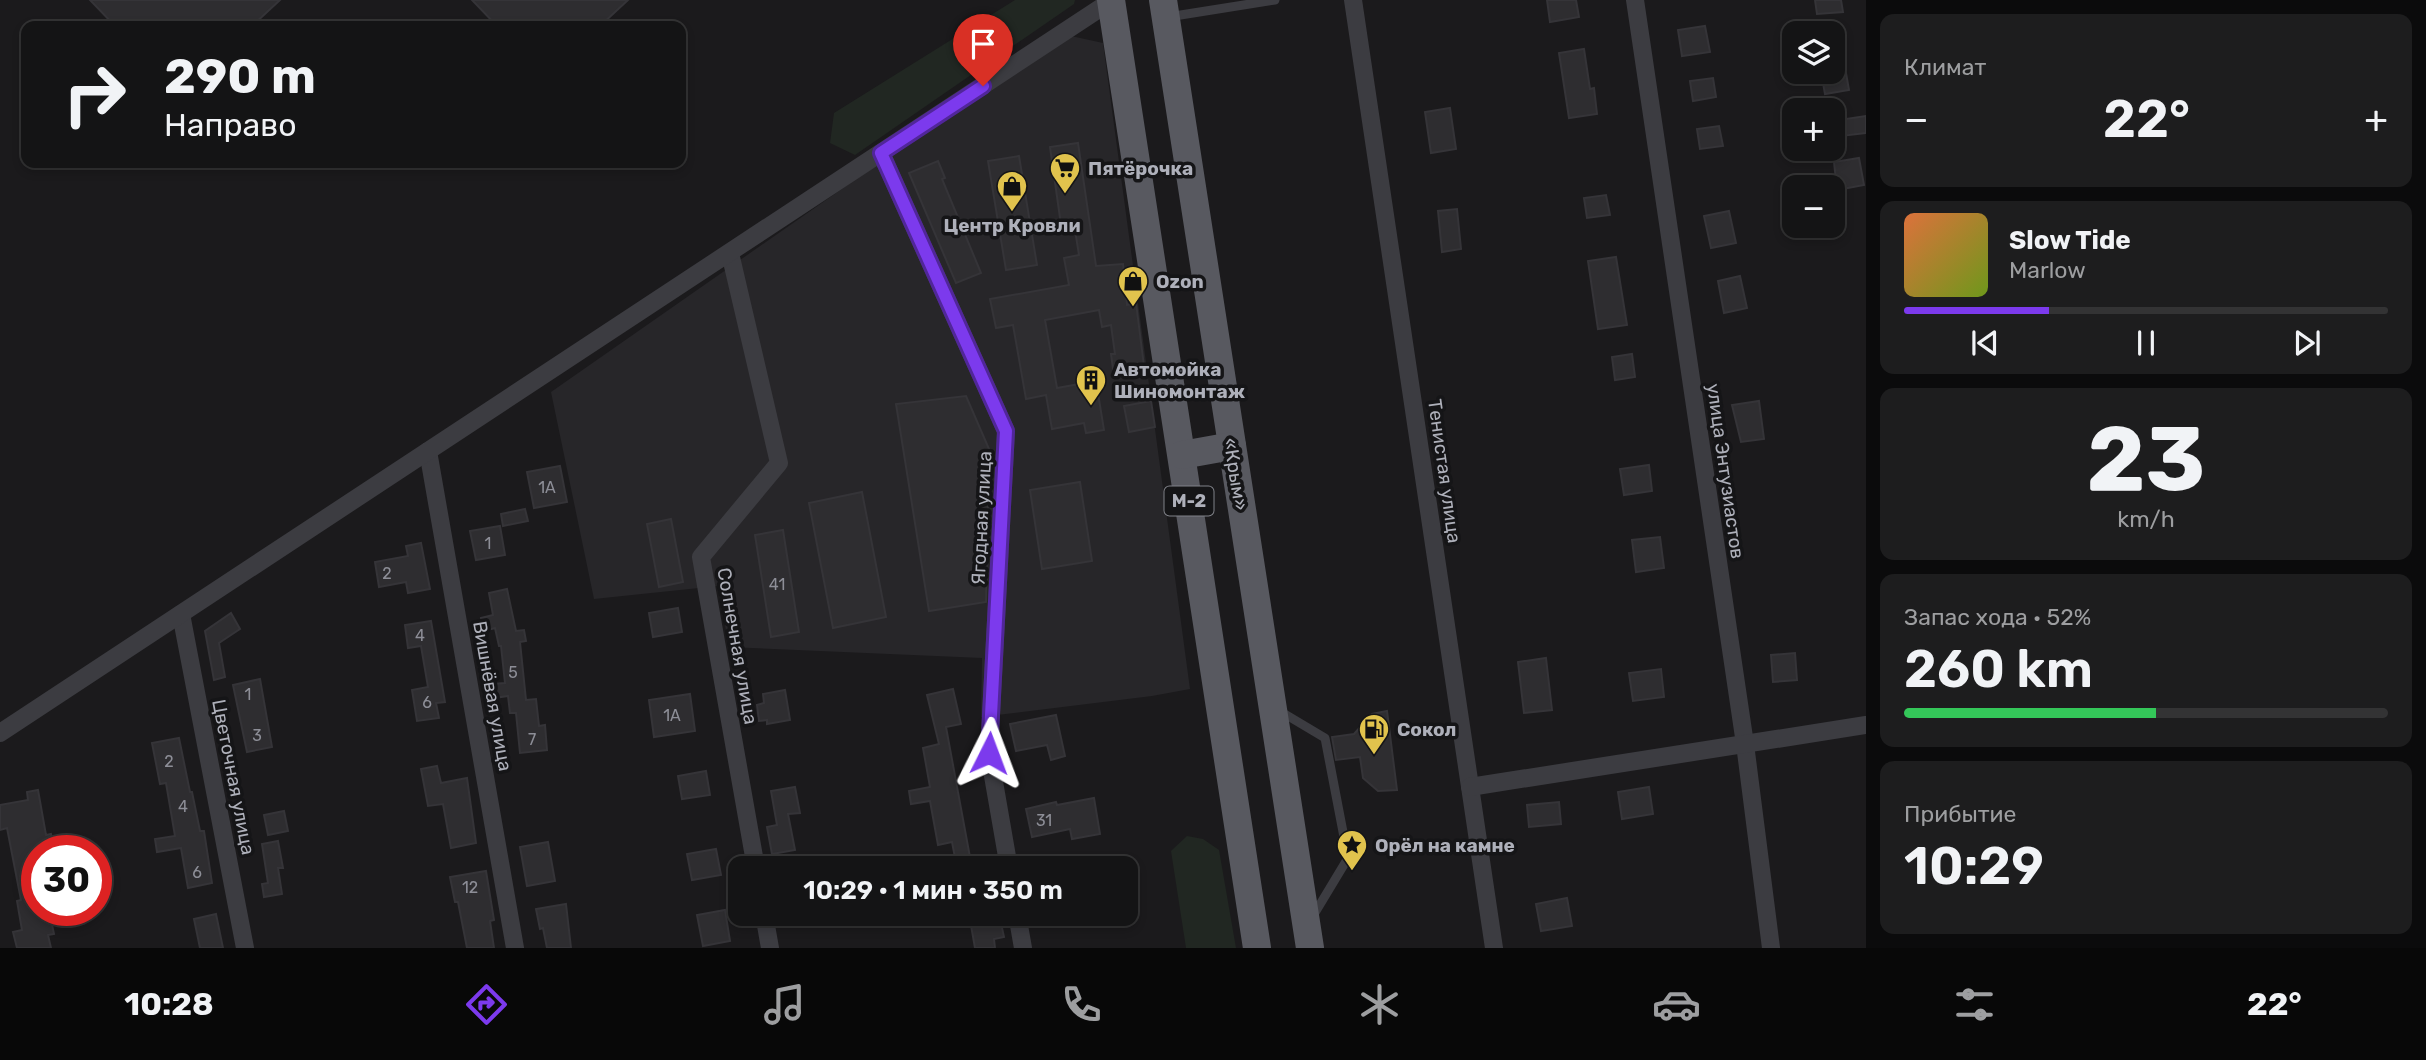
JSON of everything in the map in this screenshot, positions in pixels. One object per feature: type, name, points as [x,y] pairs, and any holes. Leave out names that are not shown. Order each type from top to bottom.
[{"type":"main road","name":"М-2","points":[[1111,0],[1257,948]]},
{"type":"main road","name":"«Крым»","points":[[1165,9],[1308,937]]},
{"type":"main road","points":[[1182,455],[1232,446]]},
{"type":"street","points":[[0,733],[1111,0]]},
{"type":"street","name":"Тенистая улица","points":[[1353,0],[1494,948]]},
{"type":"street","name":"улица Энтузиастов","points":[[1635,0],[1745,744],[1771,948]]},
{"type":"street","name":"Ягодная улица","points":[[881,153],[1006,431],[989,753],[1007,856]]},
{"type":"street","name":"Солнечная улица","points":[[730,253],[779,463],[701,557],[754,856]]},
{"type":"street","name":"Вишнёвая улица","points":[[428,451],[515,948]]},
{"type":"street","name":"Цветочная улица","points":[[181,614],[245,948]]},
{"type":"street","points":[[1470,787],[1866,725]]},
{"type":"street","points":[[766,926],[770,948]]},
{"type":"street","points":[[1019,926],[1023,948]]},
{"type":"lane","points":[[1165,9],[1275,0]]},
{"type":"lane","points":[[1273,706],[1325,738],[1348,858],[1308,937]]},
{"type":"shaded area","points":[[1015,0],[1075,0],[1074,4],[855,155],[830,143],[834,113]]},
{"type":"shaded area","points":[[1071,36],[1103,43],[1190,689],[981,717],[982,658],[729,647],[718,586],[594,599],[551,392],[879,163]]},
{"type":"shaded area","points":[[1187,836],[1203,839],[1219,850],[1236,948],[1186,948],[1171,851]]},
{"type":"building","points":[[90,0],[280,0],[257,21],[110,21]]},
{"type":"building","points":[[472,0],[628,0],[605,21],[492,21]]},
{"type":"building","points":[[1547,0],[1576,0],[1579,17],[1550,22]]},
{"type":"building","points":[[1815,0],[1841,0],[1843,12],[1817,14]]},
{"type":"building","points":[[1705,26],[1710,52],[1682,56],[1678,30]]},
{"type":"building","points":[[1584,49],[1590,89],[1594,88],[1597,114],[1569,118],[1559,53]]},
{"type":"building","points":[[1845,68],[1849,90],[1825,94],[1823,84],[1845,84]]},
{"type":"building","points":[[1713,78],[1716,97],[1693,101],[1690,81]]},
{"type":"building","points":[[1450,108],[1456,149],[1431,153],[1425,112]]},
{"type":"building","points":[[1866,116],[1866,133],[1845,136],[1845,119]]},
{"type":"building","points":[[1719,126],[1723,146],[1700,149],[1697,129]]},
{"type":"building","points":[[1078,143],[1096,266],[1123,264],[1127,305],[1136,303],[1144,366],[1113,369],[1111,354],[1115,354],[1111,325],[1102,327],[1099,310],[1045,320],[1057,388],[1096,381],[1104,430],[1086,433],[1084,423],[1052,429],[1046,395],[1026,399],[1013,325],[996,328],[990,299],[1069,285],[1064,258],[1079,255],[1075,230],[1062,232],[1050,147]]},
{"type":"building","name":"Центр Кровли","points":[[1019,156],[1037,265],[1006,270],[988,161]]},
{"type":"building","points":[[1859,158],[1864,185],[1845,189],[1845,175],[1835,175],[1834,162]]},
{"type":"building","points":[[938,161],[945,178],[942,179],[981,273],[956,283],[909,173]]},
{"type":"building","points":[[1606,195],[1610,215],[1587,218],[1584,198]]},
{"type":"building","points":[[1457,209],[1461,249],[1442,252],[1438,211]]},
{"type":"building","points":[[1729,211],[1736,243],[1711,248],[1704,216]]},
{"type":"building","points":[[1616,257],[1627,325],[1598,329],[1588,261]]},
{"type":"building","points":[[1740,276],[1747,308],[1724,313],[1718,281]]},
{"type":"building","points":[[1632,354],[1635,377],[1615,380],[1612,357]]},
{"type":"building","points":[[966,396],[989,449],[986,602],[929,611],[896,404]]},
{"type":"building","points":[[1151,401],[1155,427],[1129,432],[1124,406]]},
{"type":"building","points":[[1759,401],[1764,439],[1741,442],[1732,405]]},
{"type":"building","points":[[1649,465],[1652,491],[1624,495],[1620,469]]},
{"type":"building","points":[[560,466],[567,502],[534,508],[527,472]]},
{"type":"building","points":[[1080,482],[1092,561],[1042,569],[1030,490]]},
{"type":"building","points":[[862,492],[886,617],[833,628],[809,503]]},
{"type":"building","points":[[525,509],[528,521],[503,526],[501,514]]},
{"type":"building","points":[[671,519],[683,582],[659,587],[647,524]]},
{"type":"building","points":[[500,526],[505,555],[476,560],[470,531]]},
{"type":"building","points":[[783,530],[799,632],[771,637],[755,535]]},
{"type":"building","points":[[1660,537],[1664,568],[1636,572],[1632,540]]},
{"type":"building","points":[[421,543],[430,589],[408,593],[406,582],[379,587],[375,562],[408,556],[406,546]]},
{"type":"building","points":[[507,589],[516,631],[524,630],[526,641],[520,642],[526,700],[536,699],[539,726],[545,725],[547,750],[520,753],[516,713],[510,713],[508,696],[494,698],[493,684],[505,683],[501,646],[495,628],[484,631],[481,618],[493,615],[489,593]]},
{"type":"building","points":[[678,608],[682,632],[653,637],[649,613]]},
{"type":"building","points":[[231,613],[240,629],[219,643],[225,677],[214,680],[205,631]]},
{"type":"building","points":[[431,621],[445,702],[436,703],[439,718],[417,721],[412,690],[428,687],[421,646],[408,648],[405,625]]},
{"type":"building","points":[[1795,653],[1797,680],[1773,682],[1771,655]]},
{"type":"building","points":[[1546,658],[1552,710],[1524,713],[1518,662]]},
{"type":"building","points":[[1661,669],[1664,697],[1633,701],[1629,673]]},
{"type":"building","points":[[260,679],[272,747],[247,752],[233,685]]},
{"type":"building","points":[[953,689],[961,724],[946,727],[970,856],[955,856],[952,842],[938,845],[930,801],[911,804],[909,791],[930,787],[923,748],[939,744],[927,695]]},
{"type":"building","points":[[785,690],[790,720],[767,724],[767,720],[759,721],[757,705],[764,703],[763,694]]},
{"type":"building","points":[[690,694],[695,731],[654,737],[649,700]]},
{"type":"building","points":[[1387,711],[1397,790],[1378,791],[1363,778],[1360,757],[1336,760],[1332,737],[1354,734],[1372,714]]},
{"type":"building","points":[[1056,715],[1065,756],[1051,760],[1047,745],[1016,751],[1010,724]]},
{"type":"building","points":[[179,738],[200,831],[204,831],[212,883],[188,888],[181,848],[157,852],[155,839],[175,836],[166,783],[160,784],[152,743]]},
{"type":"building","points":[[437,766],[441,783],[467,778],[476,843],[451,848],[443,804],[428,806],[421,769]]},
{"type":"building","points":[[706,771],[710,795],[682,799],[678,776]]},
{"type":"building","points":[[795,787],[800,813],[788,814],[795,850],[772,854],[767,827],[777,825],[771,791]]},
{"type":"building","points":[[1649,787],[1653,814],[1622,819],[1618,792]]},
{"type":"building","points":[[38,790],[46,835],[21,835],[21,900],[7,828],[0,830],[0,805],[28,800],[27,792]]},
{"type":"building","points":[[1094,798],[1100,834],[1072,839],[1070,829],[1032,837],[1026,809],[1056,802],[1057,805]]},
{"type":"building","points":[[1559,802],[1561,824],[1529,827],[1527,805]]},
{"type":"building","points":[[284,811],[288,831],[268,835],[264,815]]},
{"type":"building","points":[[278,841],[283,868],[278,868],[282,894],[264,897],[262,884],[268,883],[262,844]]},
{"type":"building","points":[[548,842],[555,881],[527,886],[520,847]]},
{"type":"building","points":[[716,849],[721,875],[692,880],[687,854]]},
{"type":"building","points":[[486,871],[494,920],[490,921],[494,948],[467,948],[450,877]]},
{"type":"building","points":[[1567,898],[1572,926],[1541,931],[1536,904]]},
{"type":"building","points":[[21,900],[21,924],[17,901]]},
{"type":"building","points":[[566,904],[571,948],[547,948],[536,909]]},
{"type":"building","points":[[725,910],[730,941],[703,946],[697,915]]},
{"type":"building","points":[[216,914],[223,948],[200,948],[194,919]]},
{"type":"building","points":[[21,926],[52,926],[54,934],[48,935],[51,948],[17,948],[13,932],[22,930]]},
{"type":"building","points":[[971,926],[1002,926],[1004,937],[994,939],[995,948],[975,948]]},
{"type":"place","name":"Пятёрочка","points":[[1065,195]]},
{"type":"place","name":"Центр Кровли","points":[[1012,213]]},
{"type":"place","name":"Ozon","points":[[1133,308]]},
{"type":"place","name":"Автомойка Шиномонтаж","points":[[1091,407]]},
{"type":"place","name":"Сокол","points":[[1374,756]]},
{"type":"place","name":"Орёл на камне","points":[[1352,872]]},
{"type":"route","points":[[983,86],[881,153],[1006,431],[989,753]]}]
